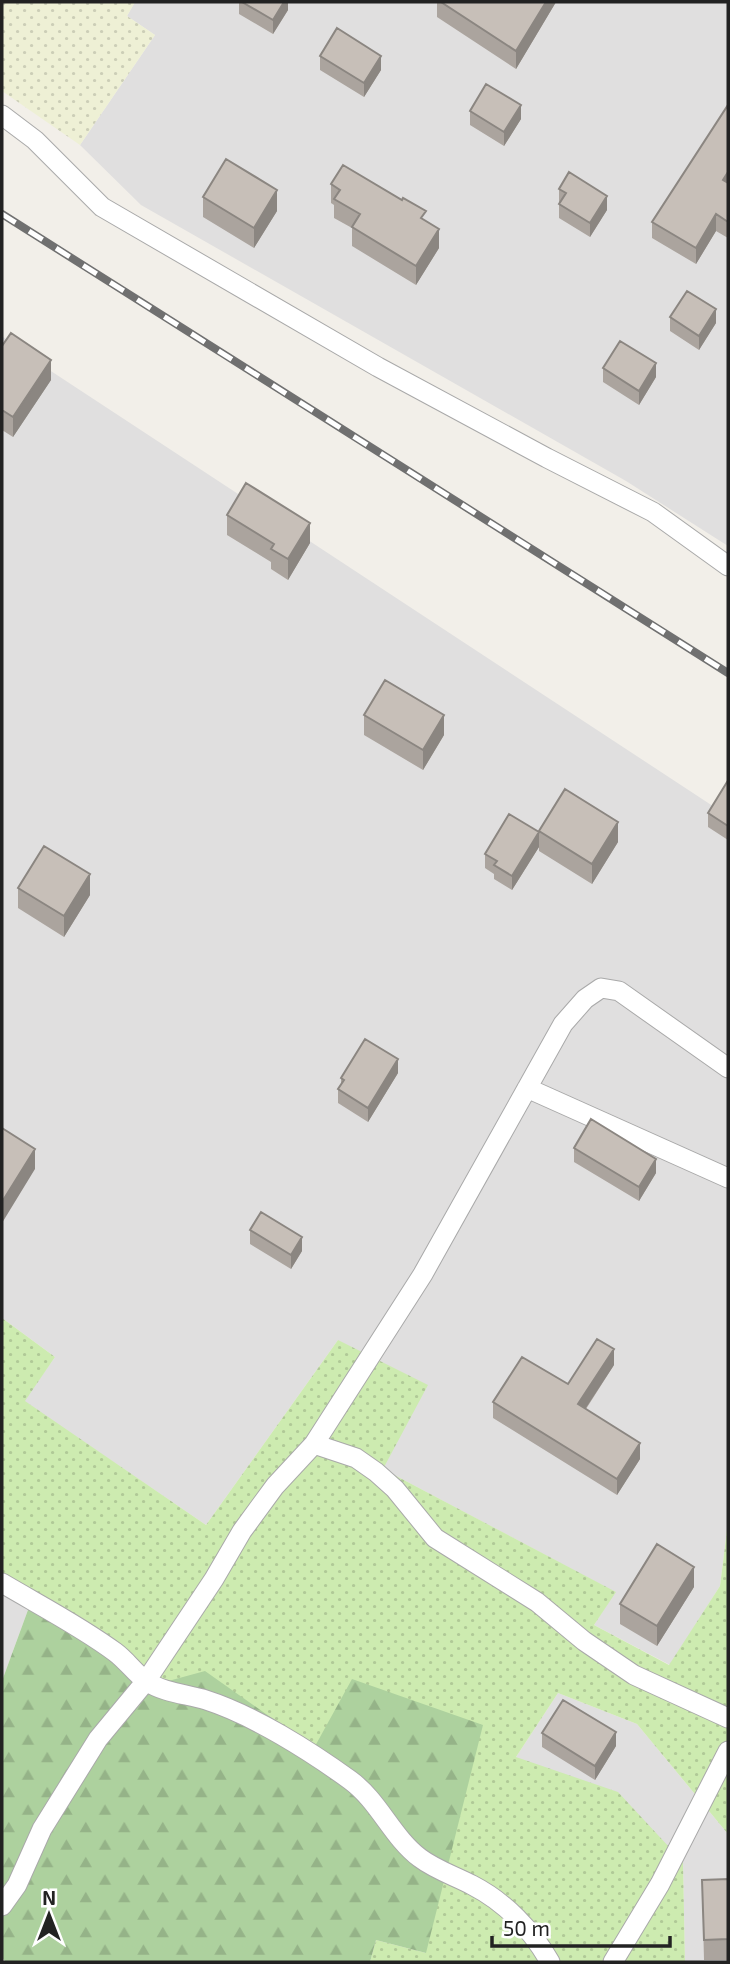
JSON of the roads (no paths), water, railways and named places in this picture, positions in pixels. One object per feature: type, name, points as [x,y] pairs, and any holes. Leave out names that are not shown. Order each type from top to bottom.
[{"type":"street","points":[[2,115],[35,140],[102,208],[377,367],[653,512],[728,566]]},
{"type":"street","points":[[2,1906],[17,1885],[42,1829],[97,1739],[146,1681],[214,1579],[242,1531],[275,1486],[314,1444],[423,1274],[563,1024],[585,999],[601,988],[619,991],[728,1068]]},
{"type":"street","points":[[527,1088],[728,1178]]},
{"type":"street","points":[[314,1444],[356,1458],[376,1472],[395,1489],[435,1538],[537,1602],[584,1641],[634,1675],[728,1718]]},
{"type":"street","points":[[2,1583],[116,1653],[146,1681],[174,1693],[207,1700],[267,1727],[337,1770],[372,1799],[418,1857],[436,1869],[474,1886],[511,1911],[539,1943],[550,1962]]},
{"type":"street","points":[[613,1962],[660,1884],[728,1751]]},
{"type":"railway","points":[[2,214],[728,673]]}]
